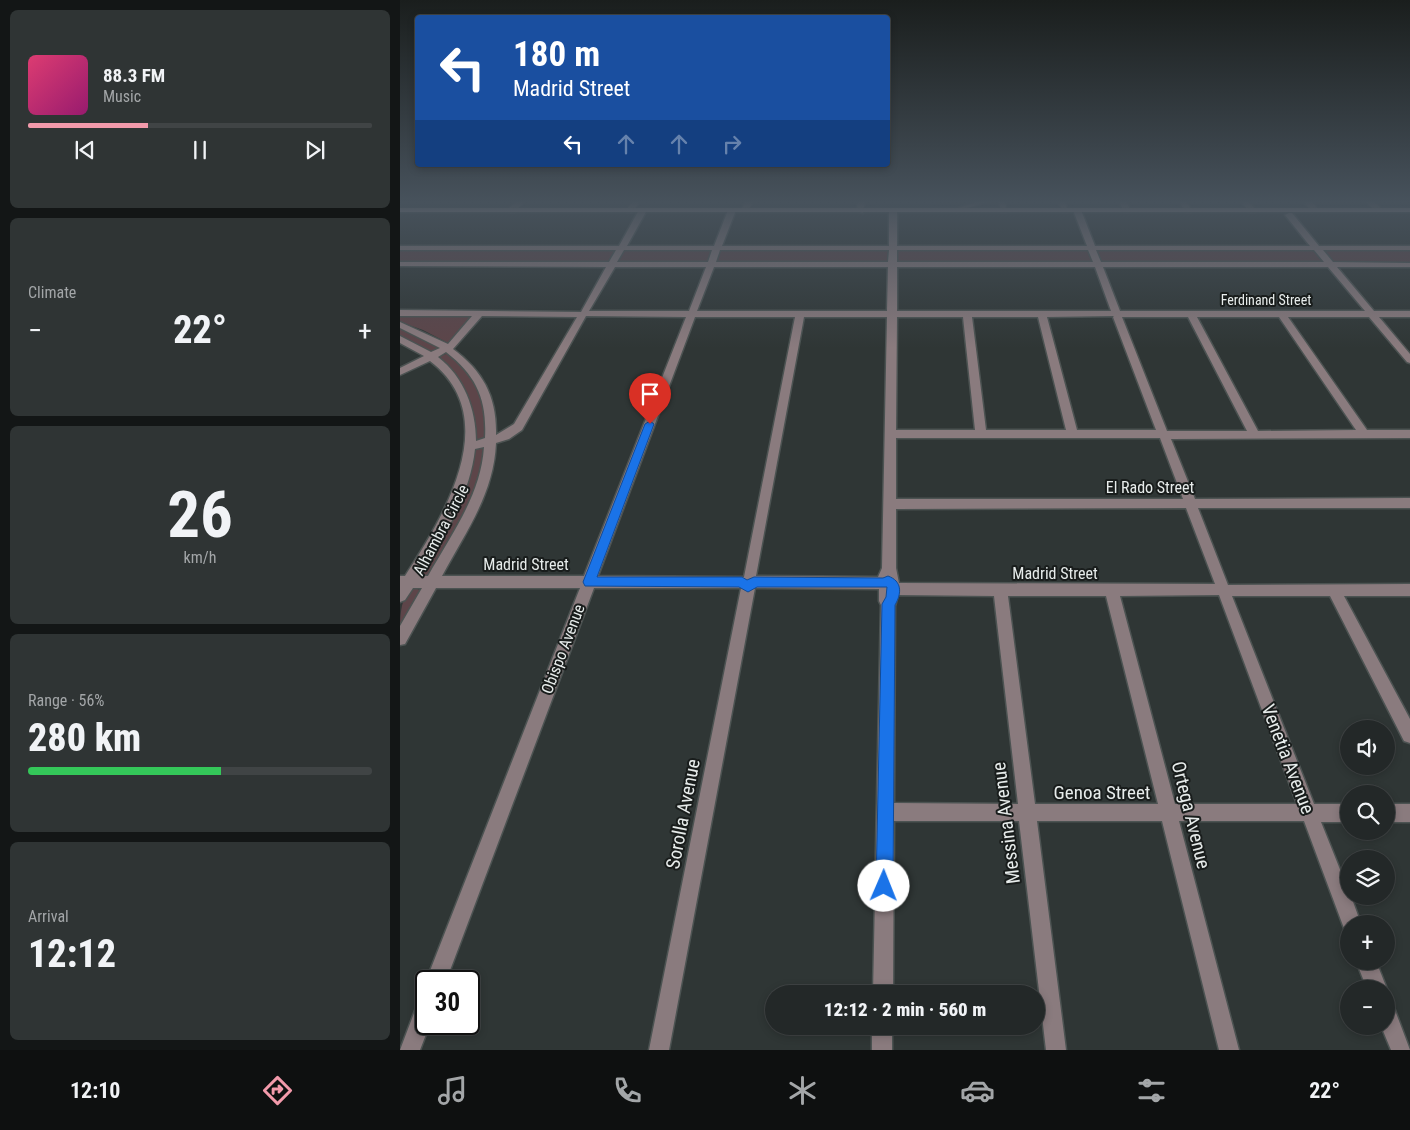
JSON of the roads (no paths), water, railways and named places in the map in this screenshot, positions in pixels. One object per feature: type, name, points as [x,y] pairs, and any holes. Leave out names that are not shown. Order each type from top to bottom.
[{"type":"street","points":[[470,447],[508,435],[518,427],[621,250]]},
{"type":"street","name":"Obispo Avenue","points":[[440,970],[716,250]]},
{"type":"street","points":[[883,985],[893,250]]},
{"type":"street","name":"Venetia Avenue","points":[[1092,250],[1349,915]]},
{"type":"street","points":[[1319,250],[1410,360]]},
{"type":"street","points":[[400,264],[1410,265]]},
{"type":"street","name":"Ferdinand Street","points":[[400,314],[1410,314]]},
{"type":"street","points":[[400,372],[456,343],[479,314]]},
{"type":"street","name":"Sorolla Avenue","points":[[659,1050],[800,314]]},
{"type":"street","points":[[967,314],[981,434]]},
{"type":"street","points":[[1042,314],[1073,435]]},
{"type":"street","points":[[1191,314],[1254,434]]},
{"type":"street","points":[[1282,314],[1364,434]]},
{"type":"street","name":"Alhambra Circle","points":[[400,325],[430,337],[449,348],[470,367],[486,393],[491,416],[488,468],[479,497],[400,639]]},
{"type":"street","name":"Alhambra Circle","points":[[400,339],[419,347],[432,356],[450,373],[462,391],[469,416],[470,447],[463,479],[453,505],[404,582],[400,596]]},
{"type":"street","points":[[890,434],[1410,434]]},
{"type":"street","name":"El Rado Street","points":[[890,504],[1410,503]]},
{"type":"street","name":"Madrid Street","points":[[404,582],[748,582],[903,590],[1410,590]]},
{"type":"street","name":"Messina Avenue","points":[[1000,590],[1056,1050]]},
{"type":"street","points":[[1334,590],[1410,734]]},
{"type":"street","name":"Ortega Avenue","points":[[1112,591],[1229,1050]]},
{"type":"street","name":"Genoa Street","points":[[885,812],[1340,813]]},
{"type":"street","points":[[1395,813],[1410,813]]},
{"type":"street","points":[[410,1050],[416,1035]]},
{"type":"street","points":[[882,1035],[882,1050]]},
{"type":"street","points":[[1394,1035],[1399,1048]]}]
